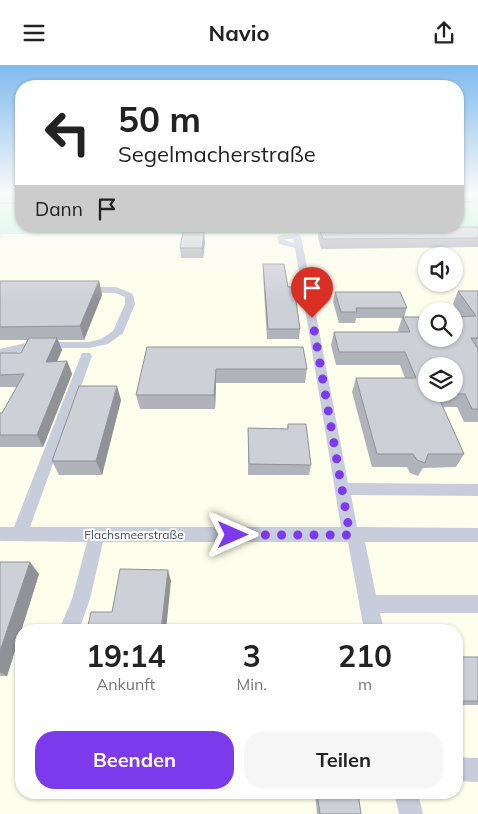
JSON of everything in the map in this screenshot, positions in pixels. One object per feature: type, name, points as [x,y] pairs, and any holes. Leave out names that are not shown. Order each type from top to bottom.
[{"type":"street","points":[[299,247],[343,489],[373,624]]},
{"type":"street","points":[[0,353],[6,353],[30,345],[89,345],[104,342],[118,333],[130,304],[130,297],[116,290],[72,290]]},
{"type":"street","points":[[19,534],[86,356]]},
{"type":"street","points":[[343,489],[478,490]]},
{"type":"street","name":"Flachsmeerstraße","points":[[0,534],[478,535]]},
{"type":"street","points":[[71,624],[81,599],[97,534]]},
{"type":"street","points":[[368,603],[478,604]]},
{"type":"street","points":[[463,769],[478,769]]},
{"type":"street","points":[[407,799],[410,814]]},
{"type":"shaded area","points":[[478,233],[478,814],[0,814],[0,240],[5,234]]},
{"type":"green space","points":[[0,230],[15,230],[15,232],[464,232],[464,230],[478,230],[478,234],[0,234]]},
{"type":"building","points":[[464,230],[478,230],[478,238],[323,239],[320,232],[464,232]]},
{"type":"building","points":[[183,232],[204,232],[202,248],[180,248]]},
{"type":"building","points":[[263,264],[284,264],[288,287],[294,287],[300,329],[268,329]]},
{"type":"building","points":[[0,281],[99,281],[80,326],[0,327]]},
{"type":"building","points":[[478,291],[478,338],[471,338],[478,349],[478,409],[472,409],[465,394],[463,394],[463,357],[418,357],[418,402],[441,402],[464,454],[428,454],[425,463],[417,460],[413,454],[377,454],[356,378],[416,378],[405,352],[339,352],[334,332],[410,332],[403,317],[418,317],[418,347],[463,347],[463,317],[476,316],[459,292]]},
{"type":"building","points":[[335,292],[400,292],[407,308],[356,308],[357,312],[341,312]]},
{"type":"building","points":[[29,338],[57,338],[46,362],[67,361],[37,435],[0,435],[0,413],[2,413],[24,374],[0,375],[0,353],[21,353]]},
{"type":"building","points":[[147,347],[303,347],[307,369],[216,369],[214,395],[136,395]]},
{"type":"building","points":[[79,386],[117,386],[96,461],[52,461]]},
{"type":"building","points":[[288,424],[306,424],[311,465],[249,464],[248,428],[288,429]]},
{"type":"building","points":[[0,562],[30,562],[0,651]]},
{"type":"building","points":[[120,569],[168,570],[162,624],[88,624],[91,612],[112,612]]},
{"type":"building","points":[[463,657],[478,657],[478,701],[463,701]]},
{"type":"building","points":[[318,799],[359,799],[361,814],[320,814]]},
{"type":"route","points":[[233,535],[350,535],[312,318]]}]
